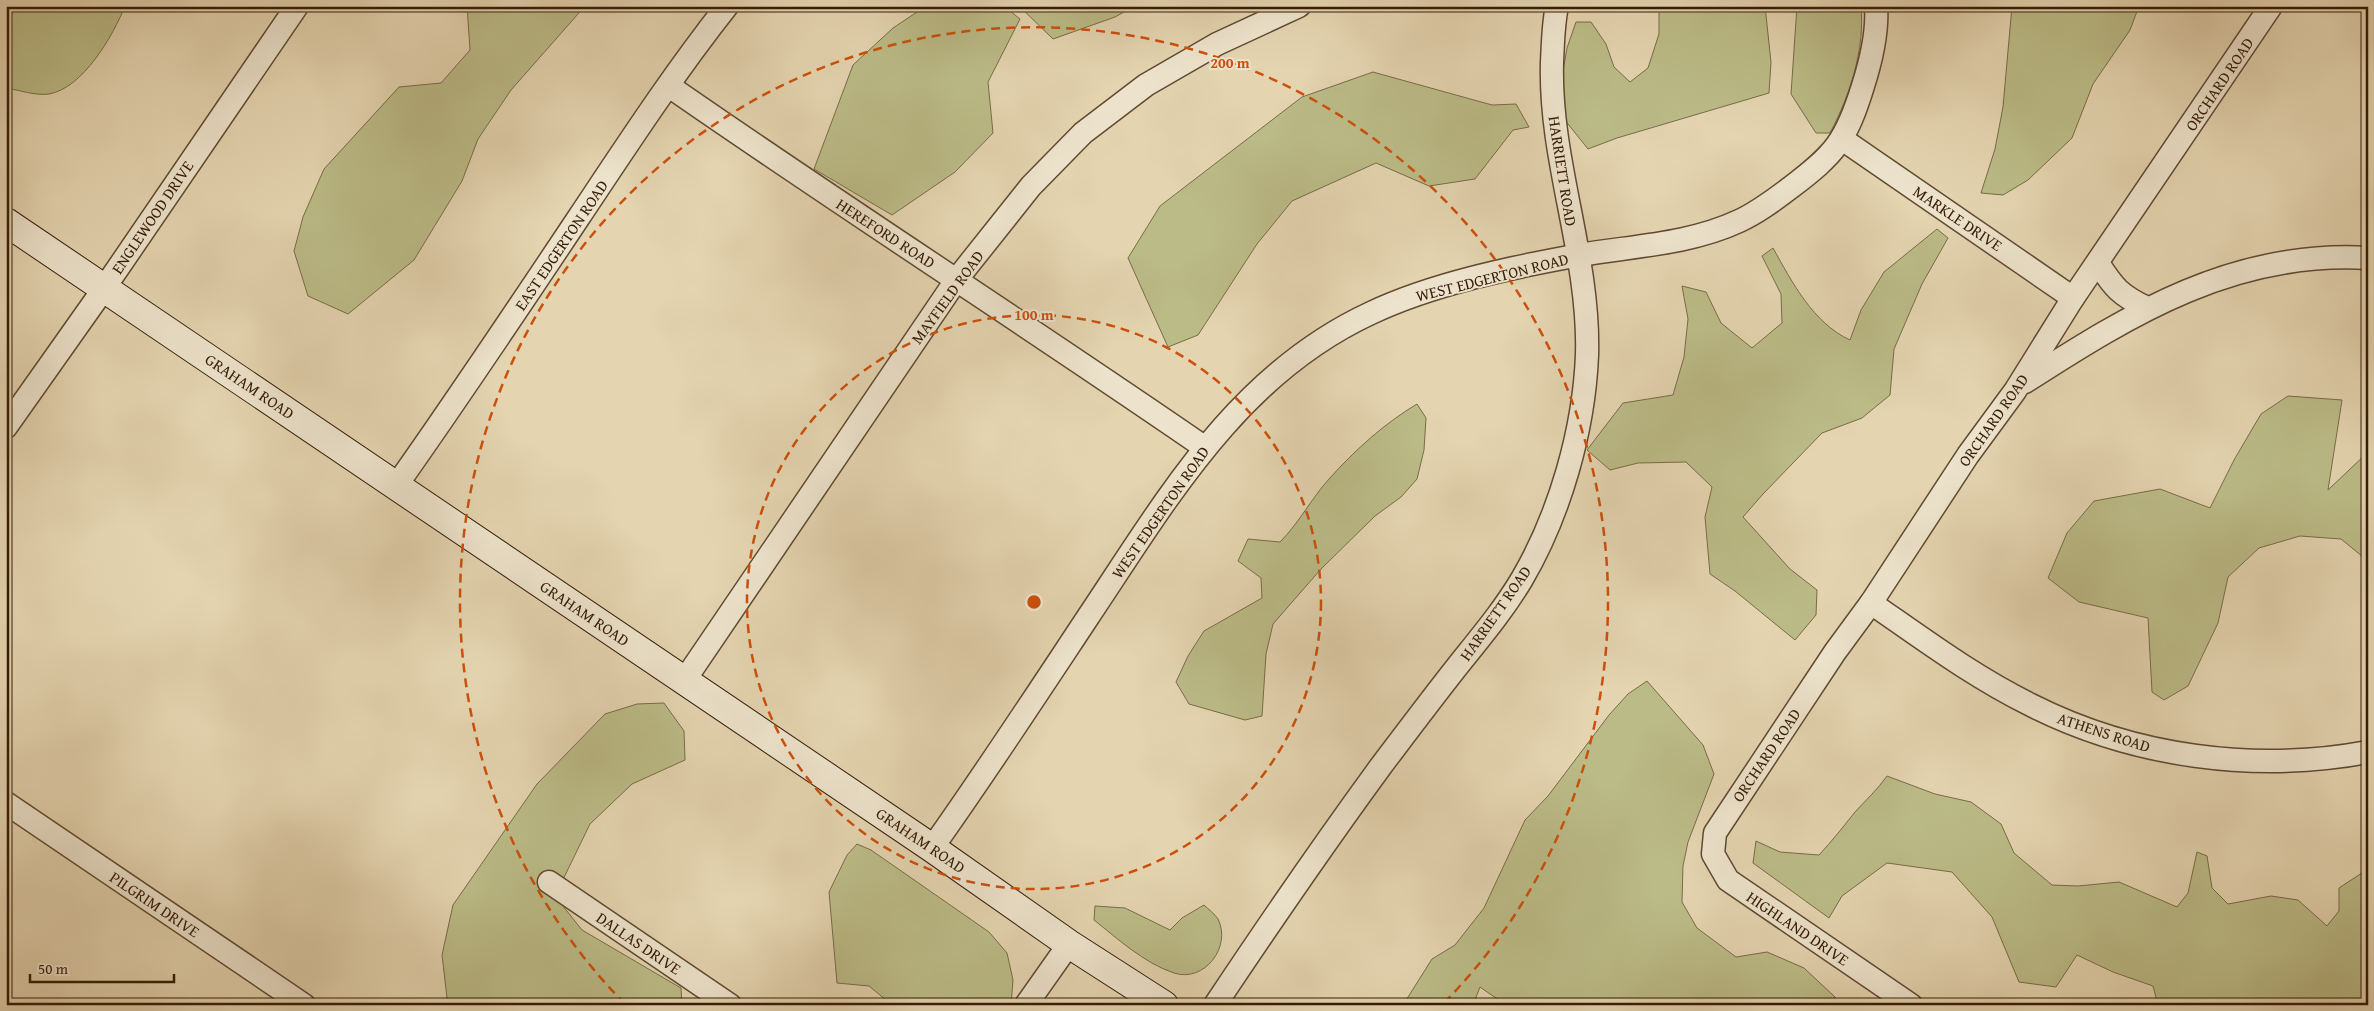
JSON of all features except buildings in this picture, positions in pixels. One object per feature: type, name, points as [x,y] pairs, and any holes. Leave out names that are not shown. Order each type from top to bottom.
[{"type":"main road","name":"GRAHAM ROAD","points":[[6,222],[105,287],[932,848],[1069,944],[1164,1005]]},
{"type":"street","name":"ENGLEWOOD DRIVE","points":[[6,427],[105,287],[297,6]]},
{"type":"street","name":"EAST EDGERTON ROAD","points":[[396,486],[467,387],[669,86],[727,6]]},
{"type":"street","name":"MAYFIELD ROAD","points":[[684,681],[957,279],[1031,186],[1095,122],[1146,85],[1188,60],[1299,6]]},
{"type":"street","name":"HARRIETT ROAD","points":[[1215,1005],[1360,794],[1505,605],[1536,554],[1554,512],[1568,468],[1584,388],[1587,354],[1578,255],[1562,178],[1551,94],[1553,23],[1558,6]]},
{"type":"street","name":"WEST EDGERTON ROAD","points":[[932,848],[1204,447],[1264,384],[1313,346],[1371,313],[1421,294],[1474,278],[1578,255],[1682,239],[1737,222],[1766,206],[1820,165],[1842,140],[1865,81],[1876,29],[1876,6]]},
{"type":"street","name":"ORCHARD ROAD","points":[[1715,832],[1835,652],[1872,602],[1963,463],[2019,386],[2073,298],[2098,264],[2271,6]]},
{"type":"street","name":"HEREFORD ROAD","points":[[669,86],[1204,447]]},
{"type":"street","name":"MARKLE DRIVE","points":[[1842,140],[2073,298]]},
{"type":"street","points":[[2019,386],[2095,337],[2147,308],[2212,280],[2239,272],[2301,261],[2368,258]]},
{"type":"street","points":[[2098,264],[2112,286],[2126,298],[2147,308]]},
{"type":"street","name":"ATHENS ROAD","points":[[1872,602],[1987,680],[2030,705],[2100,734],[2162,750],[2211,758],[2262,761],[2305,760],[2368,752]]},
{"type":"street","name":"PILGRIM DRIVE","points":[[6,803],[304,1005]]},
{"type":"street","name":"HIGHLAND DRIVE","points":[[1715,832],[1713,854],[1728,880],[1911,1005]]},
{"type":"street","name":"DALLAS DRIVE","points":[[549,882],[730,1005]]},
{"type":"street","points":[[1026,1005],[1069,944]]},
{"type":"green space","points":[[6,6],[125,6],[105,45],[74,82],[62,90],[49,94],[33,94],[6,88]]},
{"type":"green space","points":[[467,6],[585,6],[511,90],[478,139],[462,181],[414,260],[348,314],[308,296],[294,251],[303,217],[324,169],[399,87],[441,83],[470,50]]},
{"type":"green space","points":[[926,6],[1004,6],[1020,19],[988,82],[993,133],[955,172],[892,215],[814,169],[853,65],[893,28]]},
{"type":"green space","points":[[1019,6],[1135,6],[1115,17],[1053,39]]},
{"type":"green space","points":[[1659,6],[1765,6],[1771,62],[1769,93],[1617,138],[1588,149],[1564,119],[1561,82],[1567,48],[1576,22],[1591,22],[1606,44],[1614,67],[1630,82],[1648,68],[1659,34]]},
{"type":"green space","points":[[1797,6],[1861,6],[1862,23],[1858,56],[1850,88],[1830,133],[1816,133],[1791,94]]},
{"type":"green space","points":[[2012,6],[2139,6],[2130,30],[2093,84],[2072,138],[2028,180],[2003,195],[1981,193],[1995,149],[2003,107]]},
{"type":"green space","points":[[1373,72],[1492,105],[1516,104],[1529,127],[1513,130],[1475,179],[1429,186],[1376,163],[1292,201],[1257,244],[1198,335],[1168,347],[1128,258],[1160,206],[1302,97]]},
{"type":"green space","points":[[1937,229],[1948,238],[1922,284],[1894,349],[1890,395],[1862,418],[1822,433],[1743,517],[1790,569],[1817,590],[1816,615],[1795,640],[1735,591],[1710,574],[1705,517],[1712,487],[1686,462],[1638,463],[1610,470],[1587,450],[1623,403],[1673,395],[1684,357],[1688,319],[1682,286],[1706,292],[1721,323],[1752,348],[1782,323],[1781,294],[1762,256],[1773,248],[1796,288],[1814,312],[1837,333],[1850,340],[1861,310],[1884,272]]},
{"type":"green space","points":[[2288,396],[2342,400],[2328,490],[2368,452],[2368,561],[2341,539],[2300,536],[2259,548],[2228,577],[2218,623],[2188,686],[2164,700],[2152,692],[2148,618],[2079,602],[2048,578],[2067,533],[2094,501],[2160,489],[2210,508],[2234,460],[2261,414]]},
{"type":"green space","points":[[1417,404],[1426,418],[1424,450],[1417,479],[1401,497],[1375,516],[1321,569],[1273,624],[1266,654],[1262,716],[1245,720],[1189,704],[1176,682],[1188,656],[1204,631],[1262,598],[1261,578],[1238,561],[1248,539],[1280,542],[1339,468],[1382,428]]},
{"type":"green space","points":[[1647,681],[1703,745],[1714,774],[1688,842],[1683,866],[1682,902],[1697,928],[1736,957],[1767,952],[1804,968],[1835,997],[1836,1005],[1506,1005],[1480,987],[1473,1005],[1403,1005],[1432,959],[1455,945],[1484,908],[1525,820],[1548,796],[1609,715],[1628,694]]},
{"type":"green space","points":[[664,703],[684,731],[685,760],[632,784],[590,824],[555,896],[582,930],[681,988],[682,1005],[445,1005],[447,998],[442,955],[453,905],[537,784],[605,714],[637,704]]},
{"type":"green space","points":[[1887,776],[1935,794],[1971,802],[2001,824],[2014,853],[2052,885],[2078,886],[2119,882],[2177,907],[2188,893],[2197,852],[2207,856],[2212,888],[2228,904],[2271,896],[2298,900],[2327,926],[2339,911],[2339,888],[2368,869],[2368,1005],[2158,1005],[2153,986],[2113,972],[2077,955],[2056,987],[2019,982],[1992,917],[1952,872],[1887,863],[1842,896],[1829,918],[1753,863],[1756,841],[1780,852],[1819,855]]},
{"type":"green space","points":[[857,844],[871,850],[989,932],[1007,953],[1013,980],[1011,1005],[892,1005],[869,986],[837,983],[829,892],[847,855]]},
{"type":"green space","points":[[1204,905],[1218,919],[1221,941],[1213,960],[1205,968],[1196,973],[1185,975],[1163,969],[1152,963],[1094,920],[1095,906],[1125,908],[1170,930],[1182,918]]}]
